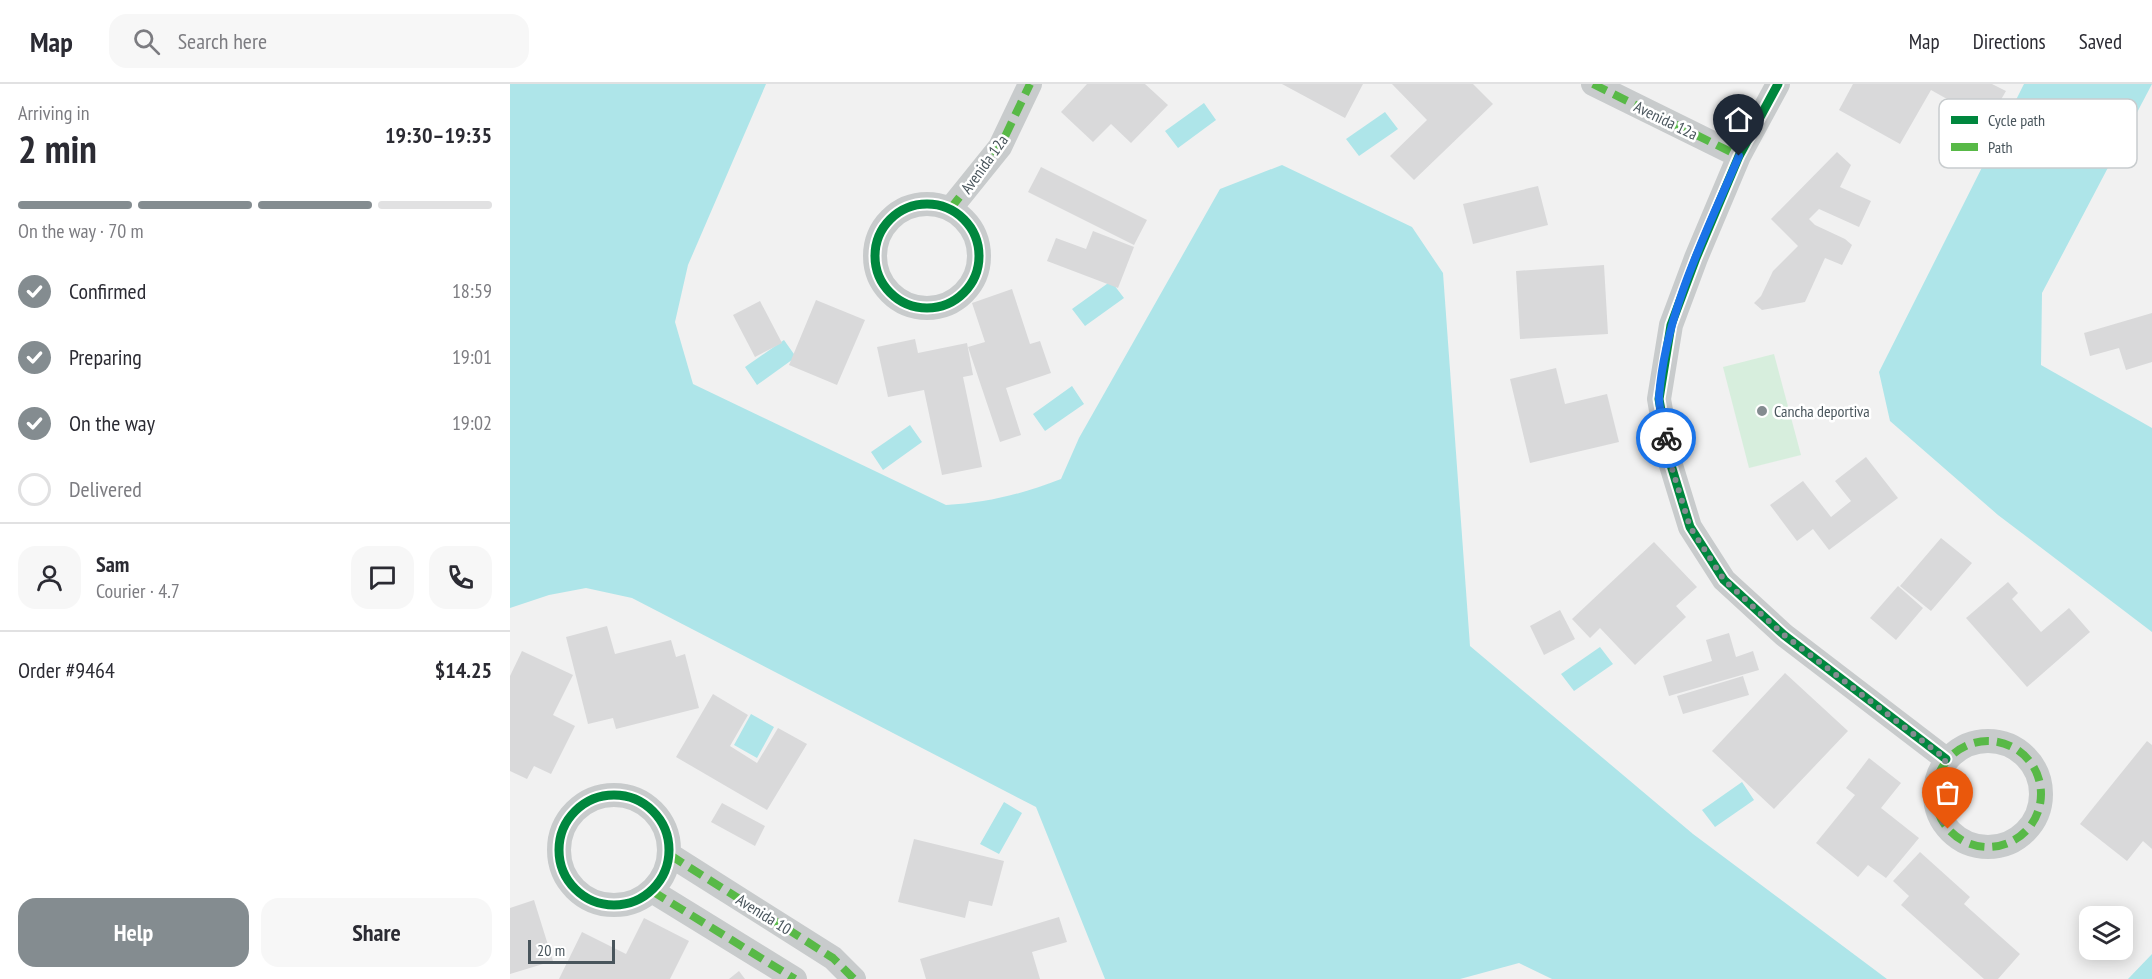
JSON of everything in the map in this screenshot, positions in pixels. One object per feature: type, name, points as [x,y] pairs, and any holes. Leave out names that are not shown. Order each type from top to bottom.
[{"type":"street","name":"Avenida 12a","points":[[950,209],[1000,147],[1030,84]]},
{"type":"street","name":"Avenida 12a","points":[[1593,84],[1739,156]]},
{"type":"street","points":[[1778,84],[1739,156],[1696,258],[1671,325],[1659,399],[1670,462],[1690,527],[1724,580],[1784,635],[1946,759]]},
{"type":"street","points":[[933,204],[950,209],[963,219],[973,232],[978,248],[978,264],[973,280],[964,293],[950,303],[934,308],[918,308],[900,301],[887,290],[878,275],[874,258],[877,240],[885,224],[898,212],[915,205],[933,204]]},
{"type":"street","points":[[1972,742],[2003,742],[2012,747],[2029,758],[2042,786],[2038,817],[2018,840],[1988,849],[1958,840],[1938,818],[1933,787],[1946,759],[1972,742]]},
{"type":"street","points":[[611,794],[630,796],[647,805],[661,818],[669,836],[670,855],[664,874],[652,891],[636,901],[616,905],[598,903],[580,894],[567,880],[560,862],[559,843],[564,824],[576,809],[592,799],[611,794]]},
{"type":"street","name":"Avenida 10","points":[[670,855],[833,958],[854,979]]},
{"type":"street","points":[[652,891],[795,979]]},
{"type":"green space","name":"Cancha deportiva","points":[[1774,354],[1801,455],[1749,468],[1723,367]]},
{"type":"water","points":[[510,84],[766,84],[688,265],[675,322],[693,384],[946,505],[1004,497],[1061,479],[1079,438],[1220,189],[1282,165],[1412,227],[1443,273],[1470,646],[1693,834],[1887,979],[1552,979],[1519,963],[1460,979],[1105,979],[1036,807],[632,598],[586,588],[549,595],[510,608]]},
{"type":"water","points":[[2024,84],[2152,84],[2137,112],[2137,99],[2016,99]]},
{"type":"water","points":[[1204,103],[1216,120],[1178,148],[1165,131]]},
{"type":"water","points":[[1385,112],[1398,129],[1359,156],[1346,139]]},
{"type":"water","points":[[1982,168],[2108,168],[2042,293],[2041,365],[2152,428],[2152,632],[1998,515],[1890,421],[1879,372]]},
{"type":"water","points":[[1111,281],[1124,298],[1085,326],[1072,309]]},
{"type":"water","points":[[784,340],[796,357],[757,385],[745,367]]},
{"type":"water","points":[[1072,386],[1084,404],[1045,431],[1033,414]]},
{"type":"water","points":[[910,425],[922,442],[883,470],[871,452]]},
{"type":"water","points":[[1600,647],[1613,664],[1574,691],[1561,674]]},
{"type":"water","points":[[751,714],[774,727],[757,758],[734,745]]},
{"type":"water","points":[[1742,782],[1754,800],[1715,827],[1702,810]]},
{"type":"water","points":[[1004,802],[1022,813],[999,854],[980,844]]},
{"type":"water","points":[[2152,954],[2152,979],[2128,979]]},
{"type":"building","points":[[1087,84],[1145,84],[1168,105],[1131,143],[1111,124],[1093,142],[1061,112]]},
{"type":"building","points":[[1282,84],[1363,84],[1345,118]]},
{"type":"building","points":[[1392,84],[1473,84],[1493,104],[1414,180],[1390,156],[1427,120]]},
{"type":"building","points":[[1853,84],[1992,84],[2006,91],[2001,99],[1947,99],[1931,90],[1900,144],[1839,110]]},
{"type":"building","points":[[1837,152],[1851,165],[1840,187],[1871,201],[1859,227],[1819,209],[1809,219],[1815,225],[1845,239],[1852,245],[1842,265],[1825,258],[1805,302],[1762,310],[1754,303],[1761,296],[1773,271],[1798,246],[1771,219]]},
{"type":"building","points":[[1041,167],[1147,220],[1134,245],[1028,192]]},
{"type":"building","points":[[1538,186],[1548,225],[1473,244],[1463,204]]},
{"type":"building","points":[[1093,231],[1134,247],[1118,288],[1047,261],[1056,238],[1086,249]]},
{"type":"building","points":[[1604,265],[1608,334],[1520,339],[1516,271]]},
{"type":"building","points":[[1012,289],[1030,344],[1040,341],[1051,373],[1006,388],[1021,435],[1000,442],[968,347],[985,342],[972,303]]},
{"type":"building","points":[[816,300],[865,320],[837,385],[789,365]]},
{"type":"building","points":[[760,301],[782,343],[755,357],[733,315]]},
{"type":"building","points":[[2152,313],[2152,362],[2126,370],[2119,348],[2090,356],[2084,333]]},
{"type":"building","points":[[915,339],[918,353],[967,343],[973,375],[963,377],[982,467],[942,475],[924,390],[888,397],[877,347]]},
{"type":"building","points":[[1556,368],[1565,404],[1607,394],[1619,442],[1530,463],[1510,379]]},
{"type":"building","points":[[1866,457],[1898,498],[1829,550],[1813,529],[1797,541],[1770,505],[1803,481],[1831,517],[1851,501],[1835,481]]},
{"type":"building","points":[[1941,538],[1972,563],[1931,611],[1900,586]]},
{"type":"building","points":[[1654,542],[1697,587],[1676,606],[1686,617],[1635,665],[1600,628],[1590,638],[1572,619]]},
{"type":"building","points":[[2008,582],[2018,593],[2012,599],[2041,632],[2069,608],[2090,632],[2027,687],[1966,618]]},
{"type":"building","points":[[1898,586],[1923,608],[1896,640],[1870,618]]},
{"type":"building","points":[[1560,610],[1575,639],[1544,655],[1530,626]]},
{"type":"building","points":[[607,626],[615,654],[671,640],[676,657],[685,654],[699,708],[616,729],[613,718],[588,724],[566,637]]},
{"type":"building","points":[[1729,633],[1736,657],[1753,651],[1759,670],[1669,696],[1663,676],[1712,661],[1706,640]]},
{"type":"building","points":[[522,651],[573,675],[553,715],[575,726],[551,774],[534,766],[527,779],[510,771],[510,676]]},
{"type":"building","points":[[1785,673],[1848,731],[1774,809],[1712,751]]},
{"type":"building","points":[[1743,676],[1749,695],[1683,714],[1677,696]]},
{"type":"building","points":[[713,694],[748,715],[730,746],[757,763],[778,728],[807,744],[767,810],[676,757]]},
{"type":"building","points":[[2147,741],[2152,745],[2152,849],[2143,841],[2127,861],[2080,824]]},
{"type":"building","points":[[1869,758],[1901,783],[1881,808],[1919,838],[1886,878],[1868,865],[1858,877],[1816,843],[1855,795],[1846,788]]},
{"type":"building","points":[[722,803],[765,826],[755,846],[711,822]]},
{"type":"building","points":[[914,839],[1004,861],[992,906],[969,901],[965,918],[898,902]]},
{"type":"building","points":[[1920,852],[1970,897],[1964,904],[2020,954],[1998,979],[1984,979],[1901,905],[1909,896],[1893,881]]},
{"type":"building","points":[[534,900],[553,961],[510,974],[510,908]]},
{"type":"building","points":[[1059,917],[1067,942],[1032,952],[1040,979],[926,979],[920,959]]},
{"type":"building","points":[[644,918],[689,941],[670,979],[559,979],[582,932],[626,954]]},
{"type":"building","points":[[739,971],[745,979],[729,979]]},
{"type":"marked path","points":[[950,209],[1000,147],[1030,84]]},
{"type":"marked path","points":[[1593,84],[1739,156]]},
{"type":"marked path","points":[[1988,741],[2008,745],[2026,756],[2037,774],[2041,794],[2037,814],[2026,832],[2008,843],[1988,847],[1968,843],[1950,832],[1939,814],[1935,794],[1939,774],[1950,756],[1968,745],[1988,741]]},
{"type":"marked path","points":[[670,855],[833,958],[854,979]]},
{"type":"marked path","points":[[652,891],[795,979]]},
{"type":"cycle path","points":[[1778,84],[1739,156],[1696,258],[1671,325],[1659,399],[1670,462],[1690,527],[1724,580],[1784,635],[1946,759]]},
{"type":"cycle path","points":[[927,204],[947,208],[964,219],[975,236],[979,256],[975,276],[964,293],[947,304],[927,308],[907,304],[890,293],[879,276],[875,256],[879,236],[890,219],[907,208],[927,204]]},
{"type":"cycle path","points":[[614,795],[635,799],[653,811],[665,829],[669,850],[665,871],[653,889],[635,901],[614,905],[593,901],[575,889],[563,871],[559,850],[563,829],[575,811],[593,799],[614,795]]},
{"type":"way so far","points":[[1666,438],[1670,462],[1690,527],[1724,580],[1784,635],[1946,759],[1933,787],[1938,818],[1948,829]]},
{"type":"place","name":"Cancha deportiva","points":[[1762,411]]},
{"type":"route","points":[[1666,438],[1659,399],[1671,325],[1696,258],[1739,156]]}]
